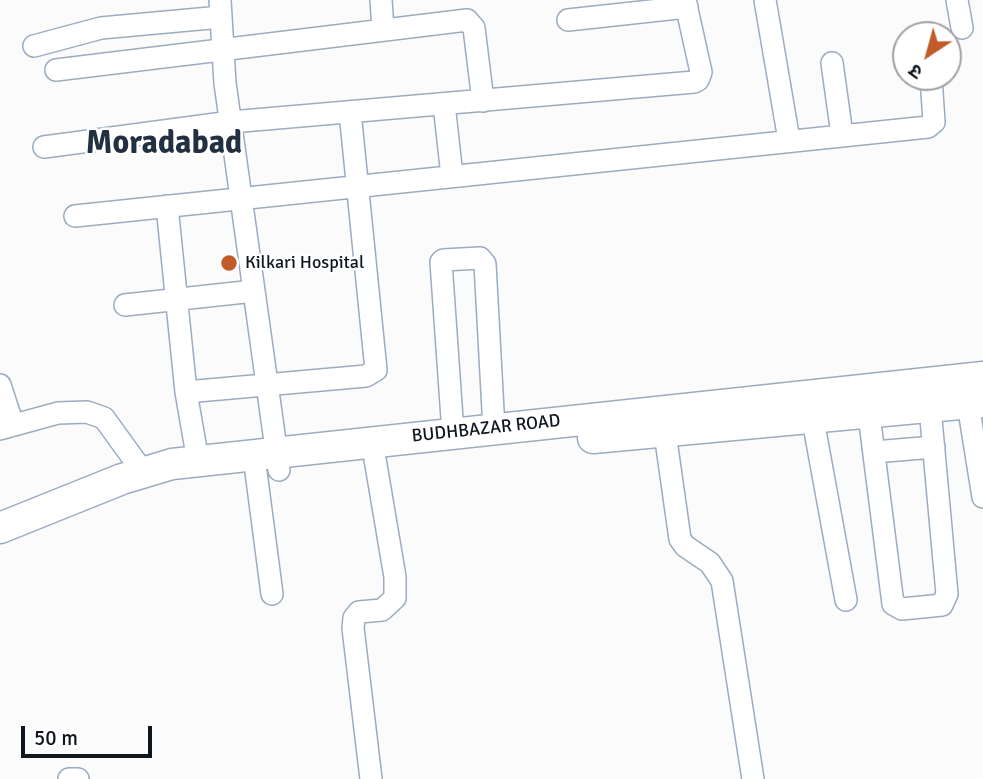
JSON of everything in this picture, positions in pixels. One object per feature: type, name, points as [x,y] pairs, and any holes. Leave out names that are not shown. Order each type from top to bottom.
[{"type":"street","points":[[381,0],[383,29]]},
{"type":"street","points":[[765,0],[789,140]]},
{"type":"street","points":[[957,0],[961,21]]},
{"type":"street","points":[[44,147],[231,122],[698,80],[701,72],[686,4],[568,20]]},
{"type":"street","points":[[34,46],[101,28],[220,8],[231,122],[268,382],[272,594]]},
{"type":"street","points":[[56,70],[383,29],[472,22],[483,101]]},
{"type":"street","points":[[832,63],[842,135]]},
{"type":"street","points":[[75,216],[931,125],[932,91]]},
{"type":"street","points":[[444,104],[452,176]]},
{"type":"street","points":[[186,392],[268,382],[366,376],[376,370],[350,112]]},
{"type":"street","points":[[167,206],[186,392],[188,468]]},
{"type":"street","points":[[453,433],[441,262],[443,260],[480,258],[485,264],[494,429]]},
{"type":"street","points":[[125,305],[254,291]]},
{"type":"street","name":"BUDHBAZAR ROAD","points":[[366,454],[453,433],[494,429],[820,411],[983,377]]},
{"type":"street","points":[[0,385],[7,427],[58,413],[87,412],[104,418],[144,472]]},
{"type":"street","points":[[976,403],[983,497]]},
{"type":"street","name":"BUDHBAZAR ROAD","points":[[820,411],[869,415],[976,403]]},
{"type":"street","points":[[869,415],[893,604],[902,609],[942,606],[946,602],[930,408]]},
{"type":"street","points":[[820,411],[846,600]]},
{"type":"street","points":[[663,421],[680,539],[685,547],[710,563],[722,581],[753,779]]},
{"type":"street","name":"BUDHBAZAR ROAD","points":[[0,528],[144,472],[271,465],[366,454],[522,443],[663,421]]},
{"type":"street","points":[[874,452],[934,447]]},
{"type":"street","points":[[366,454],[395,577],[395,598],[382,610],[359,612],[354,618],[368,778]]},
{"type":"street","name":"BUDHBAZAR ROAD","points":[[0,544],[188,468]]},
{"type":"street","points":[[69,779],[78,779]]},
{"type":"place","name":"Kilkari Hospital","points":[[229,263]]},
{"type":"district","name":"Moradabad","points":[[164,145]]}]
